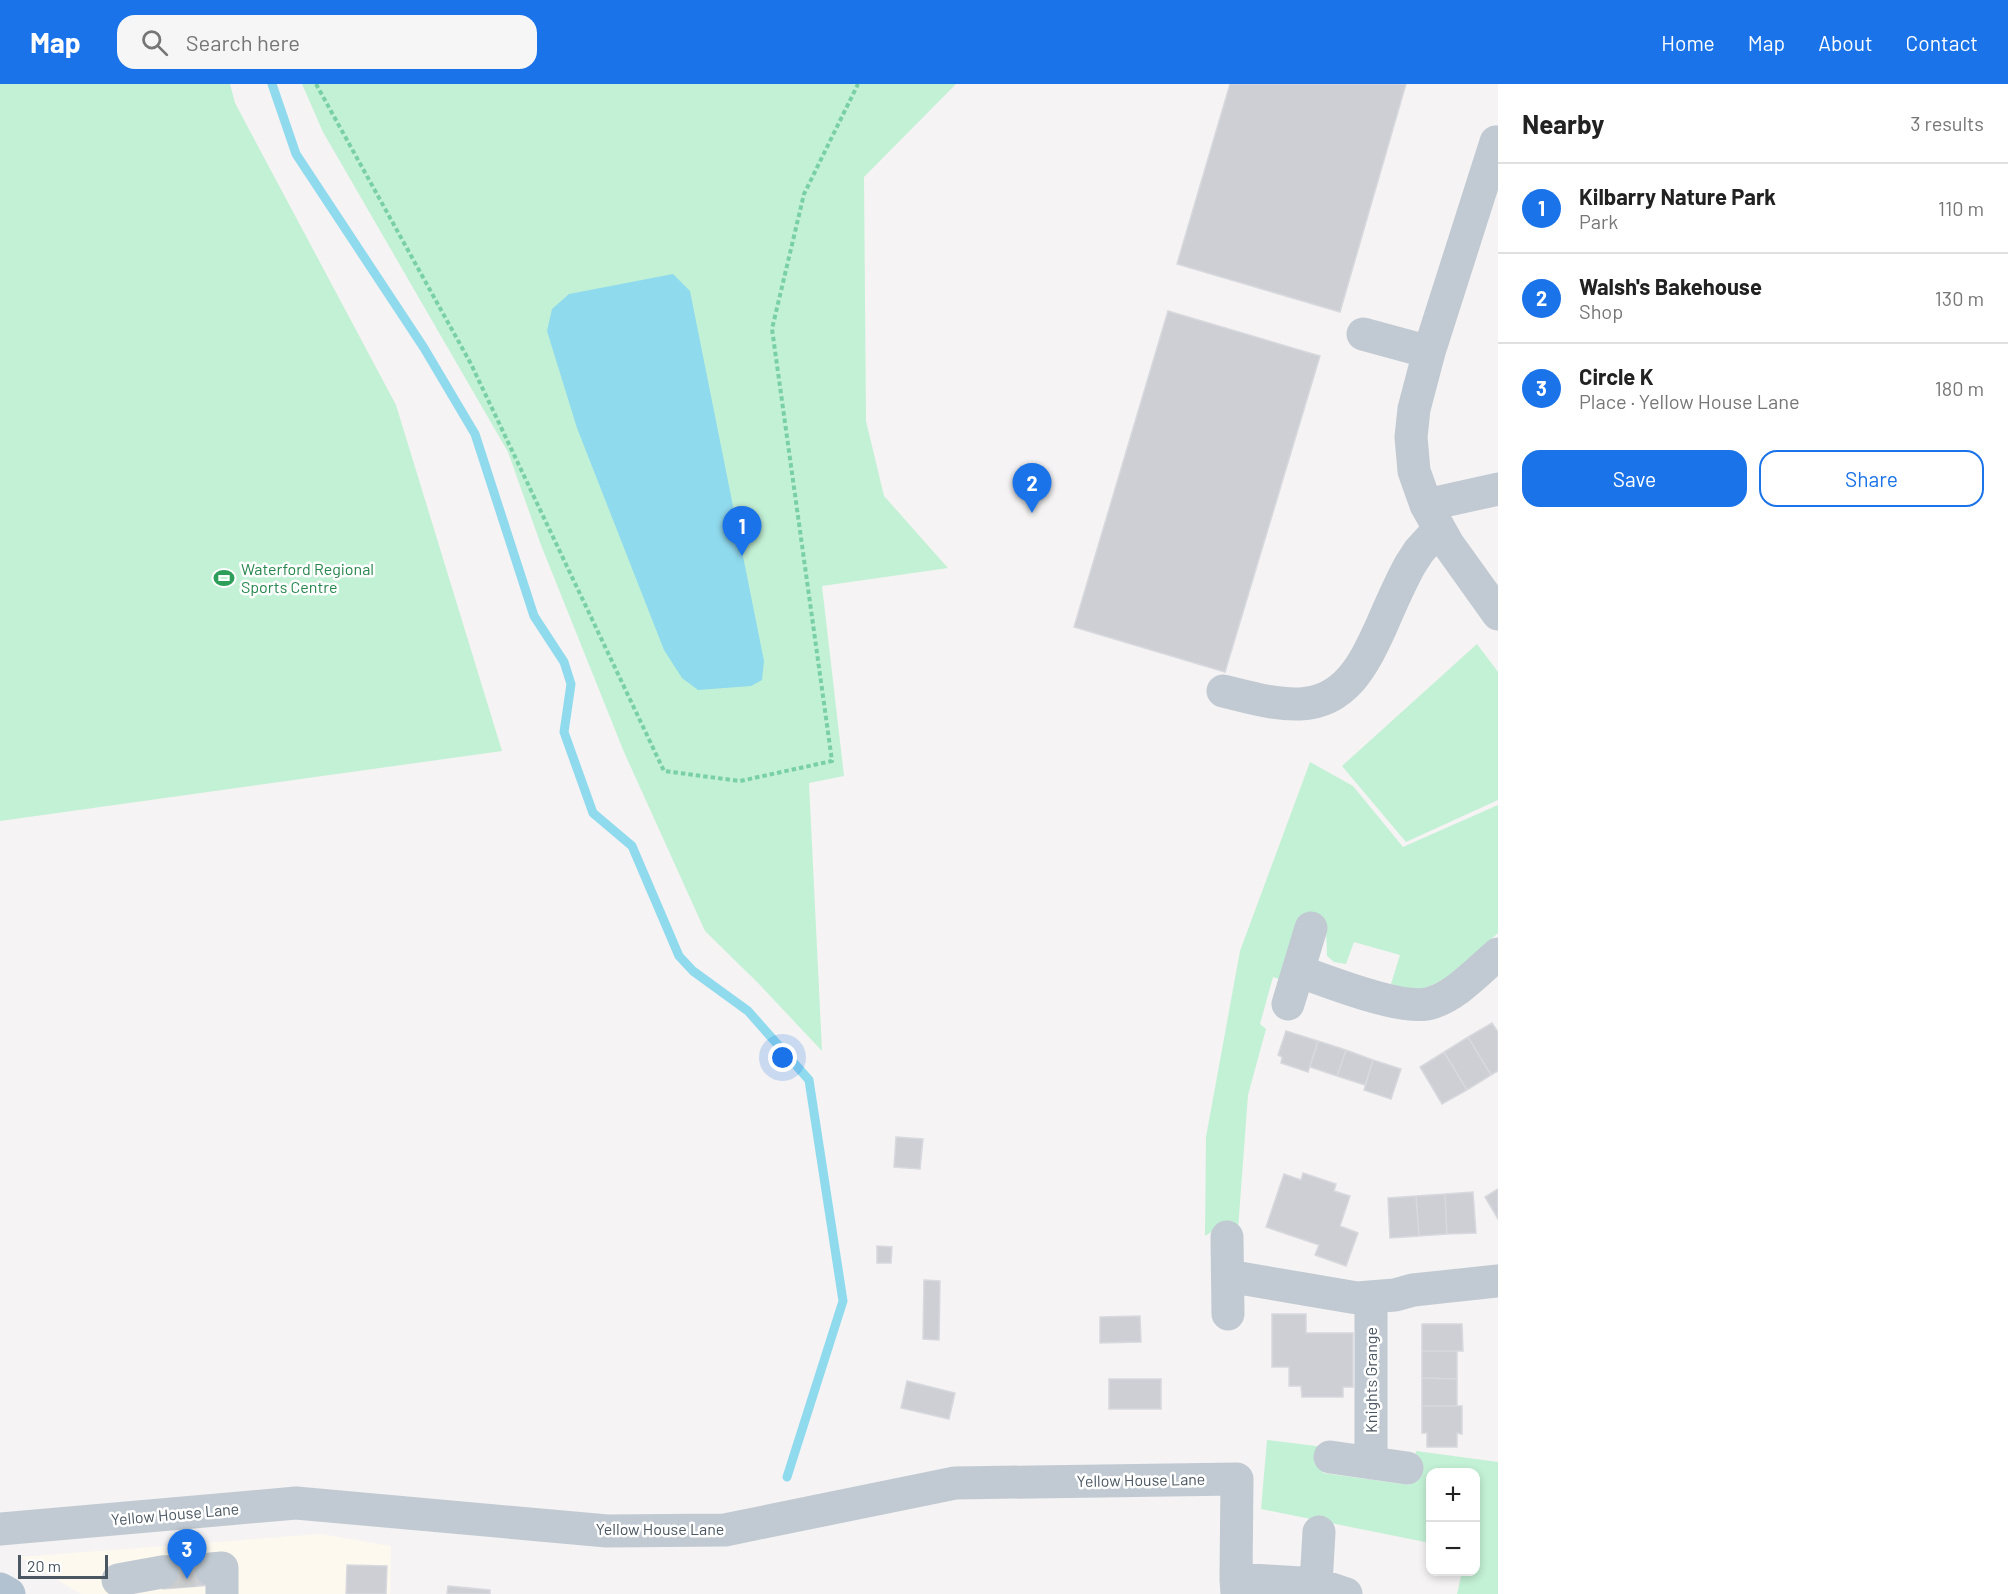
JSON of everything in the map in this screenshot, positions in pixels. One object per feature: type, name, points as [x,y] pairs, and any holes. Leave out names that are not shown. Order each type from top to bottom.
[{"type":"main road","points":[[0,1589],[9,1594]]},
{"type":"street","points":[[1496,142],[1429,352],[1414,409],[1411,437],[1414,471],[1432,517],[1498,614]]},
{"type":"street","points":[[1363,334],[1429,352]]},
{"type":"street","points":[[1223,691],[1275,703],[1301,704],[1327,698],[1346,686],[1362,666],[1410,565],[1419,551],[1432,517],[1498,489]]},
{"type":"street","points":[[1287,1004],[1311,928]]},
{"type":"street","points":[[1298,971],[1392,1001],[1413,1005],[1430,1004],[1458,988],[1498,954]]},
{"type":"street","points":[[1227,1237],[1228,1314]]},
{"type":"street","points":[[1228,1276],[1357,1298],[1498,1281]]},
{"type":"street","name":"Knights Grange","points":[[1371,1298],[1371,1463]]},
{"type":"street","points":[[1330,1457],[1407,1468]]},
{"type":"street","name":"Yellow House Lane","points":[[0,1529],[296,1503],[607,1531],[725,1530],[955,1483],[1237,1479],[1236,1586]]},
{"type":"street","points":[[1236,1586],[1327,1591],[1319,1532]]},
{"type":"street","points":[[118,1580],[162,1572]]},
{"type":"path","points":[[316,84],[471,364],[664,771],[740,781],[832,761],[772,328],[804,194],[858,84]]},
{"type":"shaded area","points":[[321,1534],[391,1546],[390,1594],[81,1594],[20,1557]]},
{"type":"green space","name":"Waterford Regional Sports Centre","points":[[0,84],[230,84],[235,103],[396,405],[502,751],[0,821]]},
{"type":"green space","points":[[302,84],[956,84],[864,177],[866,421],[884,496],[948,568],[822,586],[844,776],[809,783],[822,1051],[705,931],[624,752],[541,545],[508,452],[323,132]]},
{"type":"green space","points":[[1477,644],[1498,672],[1498,800],[1406,842],[1342,766]]},
{"type":"green space","points":[[1310,762],[1353,786],[1403,847],[1498,805],[1498,933],[1443,980],[1417,989],[1404,989],[1391,984],[1400,955],[1354,942],[1346,964],[1334,962],[1327,956],[1326,927],[1279,979],[1273,977],[1260,1024],[1266,1029],[1248,1095],[1238,1229],[1216,1229],[1205,1236],[1206,1137],[1240,951]]},
{"type":"green space","points":[[1267,1440],[1324,1447],[1323,1473],[1410,1485],[1416,1451],[1498,1462],[1498,1594],[1457,1594],[1461,1576],[1480,1576],[1480,1468],[1426,1468],[1426,1542],[1261,1509]]},
{"type":"water","points":[[673,274],[690,291],[764,661],[762,680],[751,686],[698,690],[682,678],[664,650],[577,428],[547,331],[552,309],[569,294]]},
{"type":"building","points":[[1230,84],[1406,84],[1340,312],[1177,264]]},
{"type":"building","points":[[1168,311],[1320,356],[1225,672],[1074,627]]},
{"type":"building","points":[[1492,1023],[1498,1032],[1498,1071],[1491,1075],[1468,1037]]},
{"type":"building","points":[[1286,1031],[1318,1041],[1308,1072],[1281,1063],[1282,1057],[1278,1055]]},
{"type":"building","points":[[1468,1037],[1491,1075],[1467,1090],[1444,1052]]},
{"type":"building","points":[[1318,1041],[1346,1050],[1337,1076],[1310,1067]]},
{"type":"building","points":[[1346,1050],[1373,1060],[1365,1085],[1337,1076]]},
{"type":"building","points":[[1444,1052],[1467,1090],[1442,1104],[1420,1067]]},
{"type":"building","points":[[1373,1060],[1401,1069],[1391,1099],[1364,1090]]},
{"type":"building","points":[[896,1137],[923,1139],[920,1169],[894,1167]]},
{"type":"building","points":[[1303,1173],[1336,1184],[1334,1191],[1350,1196],[1340,1226],[1358,1233],[1346,1266],[1315,1255],[1319,1245],[1266,1227],[1284,1174],[1301,1180]]},
{"type":"building","points":[[1498,1189],[1498,1219],[1485,1197]]},
{"type":"building","points":[[1473,1192],[1476,1233],[1447,1234],[1445,1194]]},
{"type":"building","points":[[1445,1194],[1447,1234],[1419,1236],[1416,1196]]},
{"type":"building","points":[[1416,1196],[1419,1236],[1390,1238],[1388,1198]]},
{"type":"building","points":[[877,1246],[892,1247],[891,1263],[877,1263]]},
{"type":"building","points":[[924,1280],[940,1281],[939,1340],[923,1339]]},
{"type":"building","points":[[1272,1314],[1306,1314],[1306,1333],[1353,1333],[1353,1387],[1343,1387],[1343,1397],[1302,1397],[1301,1386],[1289,1386],[1289,1367],[1272,1367]]},
{"type":"building","points":[[1140,1316],[1141,1342],[1100,1343],[1100,1317]]},
{"type":"building","points":[[1422,1324],[1462,1324],[1463,1351],[1422,1351]]},
{"type":"building","points":[[1422,1351],[1457,1351],[1457,1379],[1422,1378]]},
{"type":"building","points":[[1422,1378],[1457,1379],[1457,1406],[1422,1406]]},
{"type":"building","points":[[1109,1379],[1161,1379],[1161,1409],[1109,1409]]},
{"type":"building","points":[[907,1381],[955,1393],[949,1419],[901,1408]]},
{"type":"building","points":[[1422,1406],[1462,1406],[1462,1434],[1457,1433],[1457,1447],[1427,1447],[1427,1433],[1422,1433]]},
{"type":"building","points":[[211,1556],[212,1585],[163,1589],[161,1561]]},
{"type":"building","points":[[347,1565],[387,1566],[386,1594],[346,1594]]},
{"type":"building","points":[[448,1586],[490,1590],[490,1594],[447,1594]]},
{"type":"waterway","points":[[272,84],[296,154],[424,348],[475,434],[534,616],[564,662],[571,684],[564,732],[593,813],[632,846],[679,956],[693,971],[748,1011],[809,1080],[843,1301],[787,1477]]},
{"type":"tunnel","points":[[162,1572],[211,1569]]},
{"type":"place","name":"Walsh's Bakehouse","points":[[1032,513]]},
{"type":"place","name":"Kilbarry Nature Park","points":[[742,556]]},
{"type":"place","name":"Waterford Regional Sports Centre","points":[[224,578]]},
{"type":"place","name":"Circle K","points":[[187,1579]]}]
